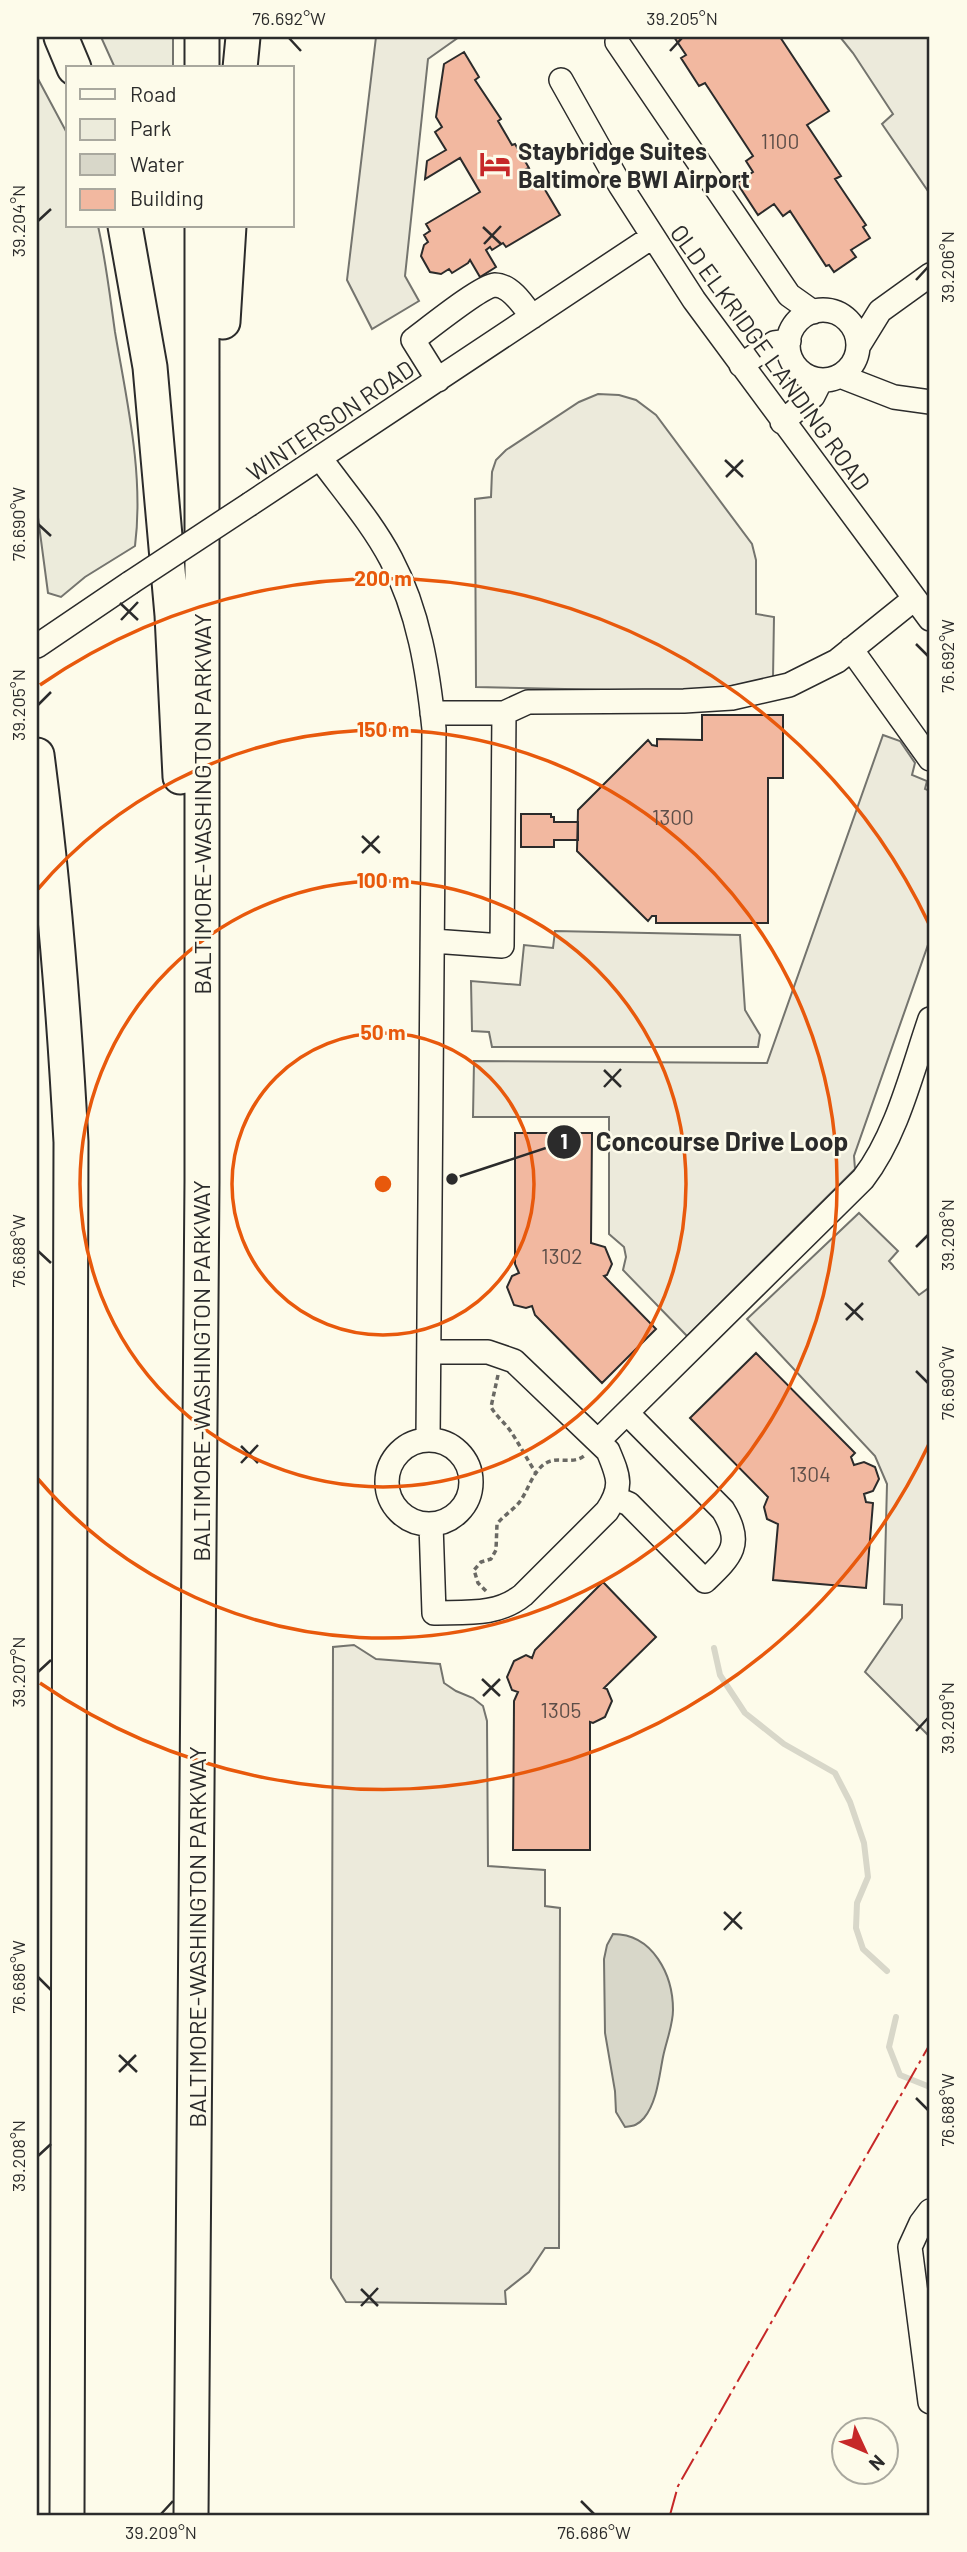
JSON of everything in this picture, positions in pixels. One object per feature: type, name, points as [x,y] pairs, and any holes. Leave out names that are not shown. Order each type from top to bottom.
[{"type":"highway","points":[[61,37],[73,66]]},
{"type":"highway","points":[[202,37],[202,66]]},
{"type":"highway","points":[[240,66],[243,37]]},
{"type":"highway","points":[[125,228],[150,367],[172,615],[182,816],[185,1037],[183,1484],[199,1586]]},
{"type":"highway","name":"BALTIMORE-WASHINGTON PARKWAY","points":[[191,2515],[202,1181],[202,228]]},
{"type":"highway","points":[[202,1181],[218,1051],[221,375],[229,228]]},
{"type":"highway","points":[[37,755],[64,1007],[71,1142],[66,2515]]},
{"type":"street","points":[[617,42],[789,295],[799,325],[791,359],[796,368],[812,379],[830,378],[894,397],[930,402]]},
{"type":"street","name":"OLD ELKRIDGE LANDING ROAD","points":[[561,80],[652,237],[782,422],[930,619]]},
{"type":"street","name":"WINTERSON ROAD","points":[[46,640],[652,237]]},
{"type":"street","points":[[782,422],[814,396],[830,378],[850,368],[880,311],[930,275]]},
{"type":"street","points":[[438,380],[413,340],[482,290],[495,285],[506,288],[532,317]]},
{"type":"street","points":[[741,365],[799,325],[831,311],[840,314],[880,311]]},
{"type":"street","points":[[840,314],[853,327],[858,350],[879,392]]},
{"type":"street","points":[[320,458],[365,518],[391,560],[413,612],[426,665],[434,729],[428,1439]]},
{"type":"street","points":[[432,713],[504,713],[528,702],[732,698],[789,685],[837,661],[914,599]]},
{"type":"street","points":[[851,649],[930,759]]},
{"type":"street","points":[[433,941],[502,946],[504,713]]},
{"type":"street","points":[[593,1446],[863,1179],[886,1142],[930,1019]]},
{"type":"street","points":[[429,1352],[488,1352],[514,1361],[593,1446],[608,1451],[619,1485],[607,1511],[523,1595],[511,1605],[491,1612],[434,1613],[431,1524]]},
{"type":"street","points":[[615,1498],[629,1504],[705,1581],[730,1556],[735,1538],[731,1523],[723,1510],[626,1413]]},
{"type":"street","points":[[428,1439],[446,1443],[461,1454],[467,1461],[472,1480],[464,1507],[449,1519],[431,1524],[404,1516],[392,1501],[387,1483],[390,1465],[402,1450],[410,1444],[428,1439]]},
{"type":"street","points":[[930,2211],[910,2247],[930,2402]]},
{"type":"path","points":[[503,1368],[495,1379],[491,1407],[524,1450],[536,1473]]},
{"type":"path","points":[[490,1599],[485,1588],[478,1583],[474,1570],[481,1562],[491,1559],[496,1550],[497,1524],[519,1503],[536,1473],[545,1464],[554,1460],[579,1460],[593,1446]]},
{"type":"green space","points":[[101,37],[173,37],[173,66],[114,66]]},
{"type":"green space","points":[[37,77],[66,131],[66,228],[98,228],[136,466],[135,546],[85,577],[61,597],[48,593],[37,510]]},
{"type":"shaded area","points":[[376,37],[459,37],[428,59],[405,276],[419,301],[372,329],[347,280]]},
{"type":"shaded area","points":[[840,37],[930,37],[930,194],[882,124],[893,114]]},
{"type":"shaded area","points":[[598,394],[619,395],[636,400],[656,415],[752,544],[756,560],[756,614],[774,617],[773,678],[701,692],[476,687],[475,499],[491,497],[492,472],[496,460],[506,450],[579,402]]},
{"type":"shaded area","points":[[883,735],[900,741],[915,763],[912,775],[927,781],[925,789],[930,791],[930,939],[854,1156],[855,1169],[687,1336],[623,1270],[626,1257],[624,1247],[609,1234],[609,1117],[473,1117],[474,1061],[767,1063]]},
{"type":"shaded area","points":[[555,931],[740,935],[745,1010],[760,1035],[758,1047],[492,1047],[489,1032],[472,1031],[471,981],[520,985],[524,945],[553,948]]},
{"type":"shaded area","points":[[859,1213],[898,1251],[889,1261],[919,1295],[930,1287],[930,1737],[865,1672],[902,1618],[902,1605],[884,1604],[887,1484],[875,1456],[747,1319]]},
{"type":"shaded area","points":[[354,1645],[376,1659],[440,1664],[444,1683],[483,1706],[487,1721],[488,1866],[545,1870],[545,1906],[560,1908],[559,2248],[545,2248],[529,2272],[505,2291],[506,2304],[346,2302],[331,2278],[333,1647]]},
{"type":"water","points":[[613,1934],[639,1941],[658,1959],[669,1983],[673,2010],[652,2105],[640,2122],[625,2127],[616,2112],[605,2033],[604,1959]]},
{"type":"building","points":[[674,37],[780,37],[829,111],[807,125],[841,176],[835,179],[866,225],[863,227],[870,238],[851,250],[856,257],[834,272],[829,265],[826,266],[790,211],[783,216],[774,204],[758,215],[737,183],[753,172],[746,161],[753,156],[705,83],[699,86],[681,58],[686,55]]},
{"type":"building","name":"Staybridge Suites Baltimore BWI Airport","points":[[464,52],[479,77],[475,80],[501,119],[498,121],[512,145],[515,144],[529,168],[526,169],[536,187],[541,183],[560,215],[506,247],[503,243],[492,250],[490,247],[486,250],[496,267],[480,277],[470,260],[452,273],[449,269],[441,274],[430,272],[421,256],[424,245],[428,242],[424,235],[430,231],[426,224],[480,192],[460,158],[425,179],[427,161],[446,150],[435,132],[442,127],[436,117],[444,64]]},
{"type":"building","points":[[702,715],[783,715],[783,778],[768,778],[768,923],[656,923],[656,916],[652,916],[648,921],[577,851],[578,810],[648,740],[657,746],[657,739],[702,740]]},
{"type":"building","points":[[521,814],[551,814],[554,822],[578,822],[578,840],[554,840],[554,847],[521,847]]},
{"type":"building","points":[[515,1133],[592,1133],[591,1243],[605,1247],[612,1264],[604,1276],[656,1329],[602,1383],[535,1315],[532,1306],[526,1308],[514,1305],[507,1287],[512,1276],[519,1273],[515,1264]]},
{"type":"building","points":[[756,1353],[855,1453],[851,1457],[854,1465],[864,1462],[875,1467],[879,1479],[873,1491],[864,1494],[866,1502],[873,1503],[866,1588],[773,1580],[778,1524],[767,1519],[764,1507],[768,1497],[690,1418]]},
{"type":"building","points":[[603,1582],[656,1637],[604,1688],[612,1701],[605,1717],[590,1722],[590,1850],[513,1850],[514,1701],[518,1692],[512,1690],[507,1677],[514,1661],[526,1655],[532,1658],[535,1650]]},
{"type":"waterway","points":[[714,1648],[720,1675],[745,1713],[784,1744],[835,1773],[850,1802],[864,1843],[868,1877],[857,1903],[856,1928],[863,1949],[887,1971]]},
{"type":"waterway","points":[[896,2017],[889,2047],[900,2075],[930,2087]]},
{"type":"power","points":[[670,2515],[678,2486],[930,2044]]},
{"type":"place","name":"Staybridge Suites Baltimore BWI Airport","points":[[495,164]]},
{"type":"place","name":"Concourse Drive Loop","points":[[452,1179]]}]
